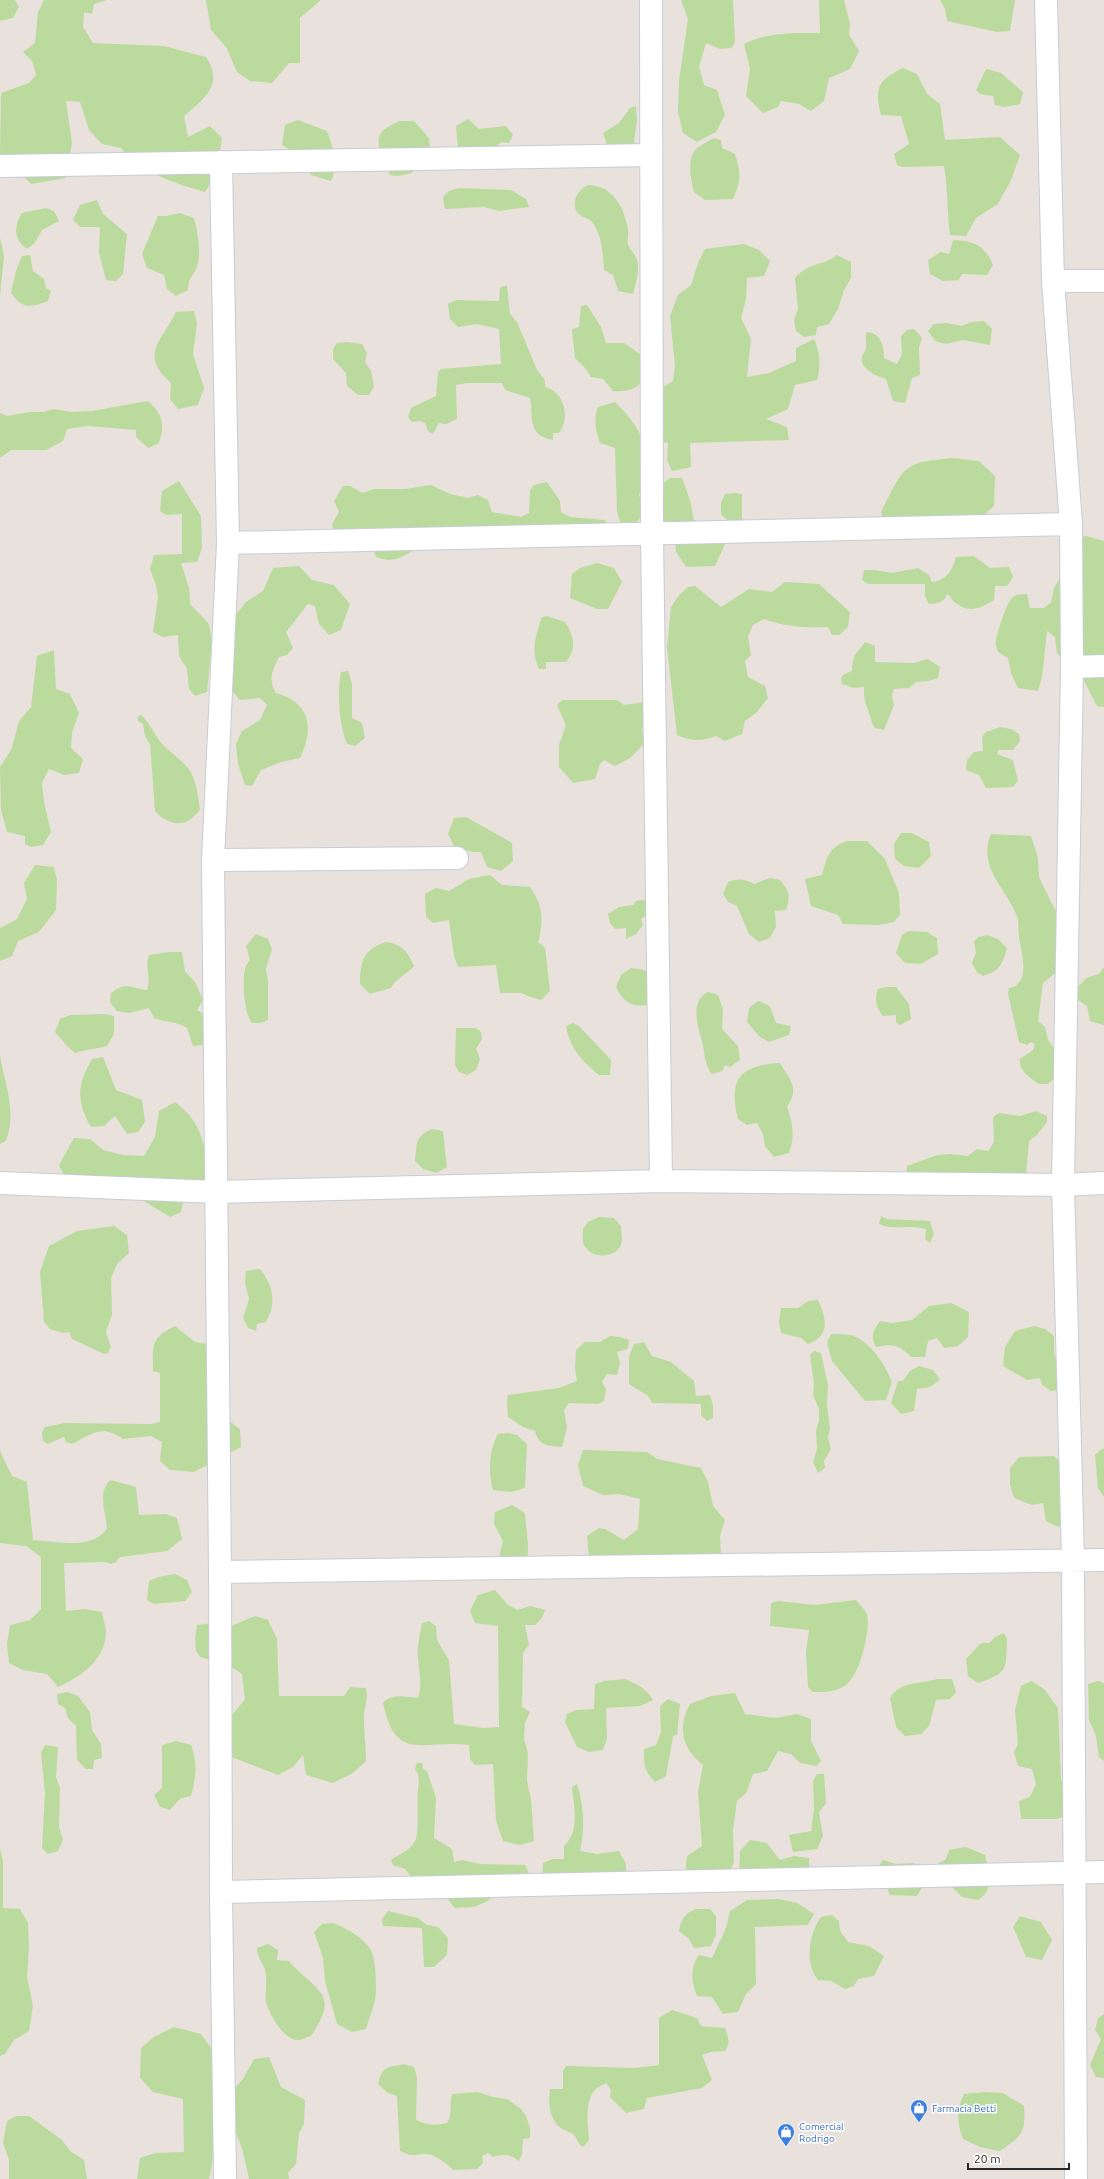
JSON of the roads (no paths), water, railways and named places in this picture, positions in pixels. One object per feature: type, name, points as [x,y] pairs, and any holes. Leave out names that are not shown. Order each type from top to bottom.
[{"type":"street","points":[[651,0],[652,534],[660,1181]]},
{"type":"street","points":[[1046,0],[1053,281],[1071,524],[1072,667],[1063,1185],[1073,1560],[1076,2179]]},
{"type":"street","points":[[0,166],[651,155]]},
{"type":"street","points":[[221,162],[228,542],[213,860],[220,1572],[221,1892],[225,2179]]},
{"type":"street","points":[[1053,281],[1104,281]]},
{"type":"street","points":[[228,542],[1071,524]]},
{"type":"street","points":[[1072,667],[1104,666]]},
{"type":"street","points":[[213,860],[457,858]]},
{"type":"street","points":[[0,1183],[216,1192],[660,1181],[1063,1185],[1104,1183]]},
{"type":"street","points":[[220,1572],[1104,1560]]},
{"type":"street","points":[[221,1892],[1104,1872]]},
{"type":"place","name":"Farmacia Betti","points":[[919,2123]]},
{"type":"place","name":"Comercial Rodrigo","points":[[786,2147]]}]
